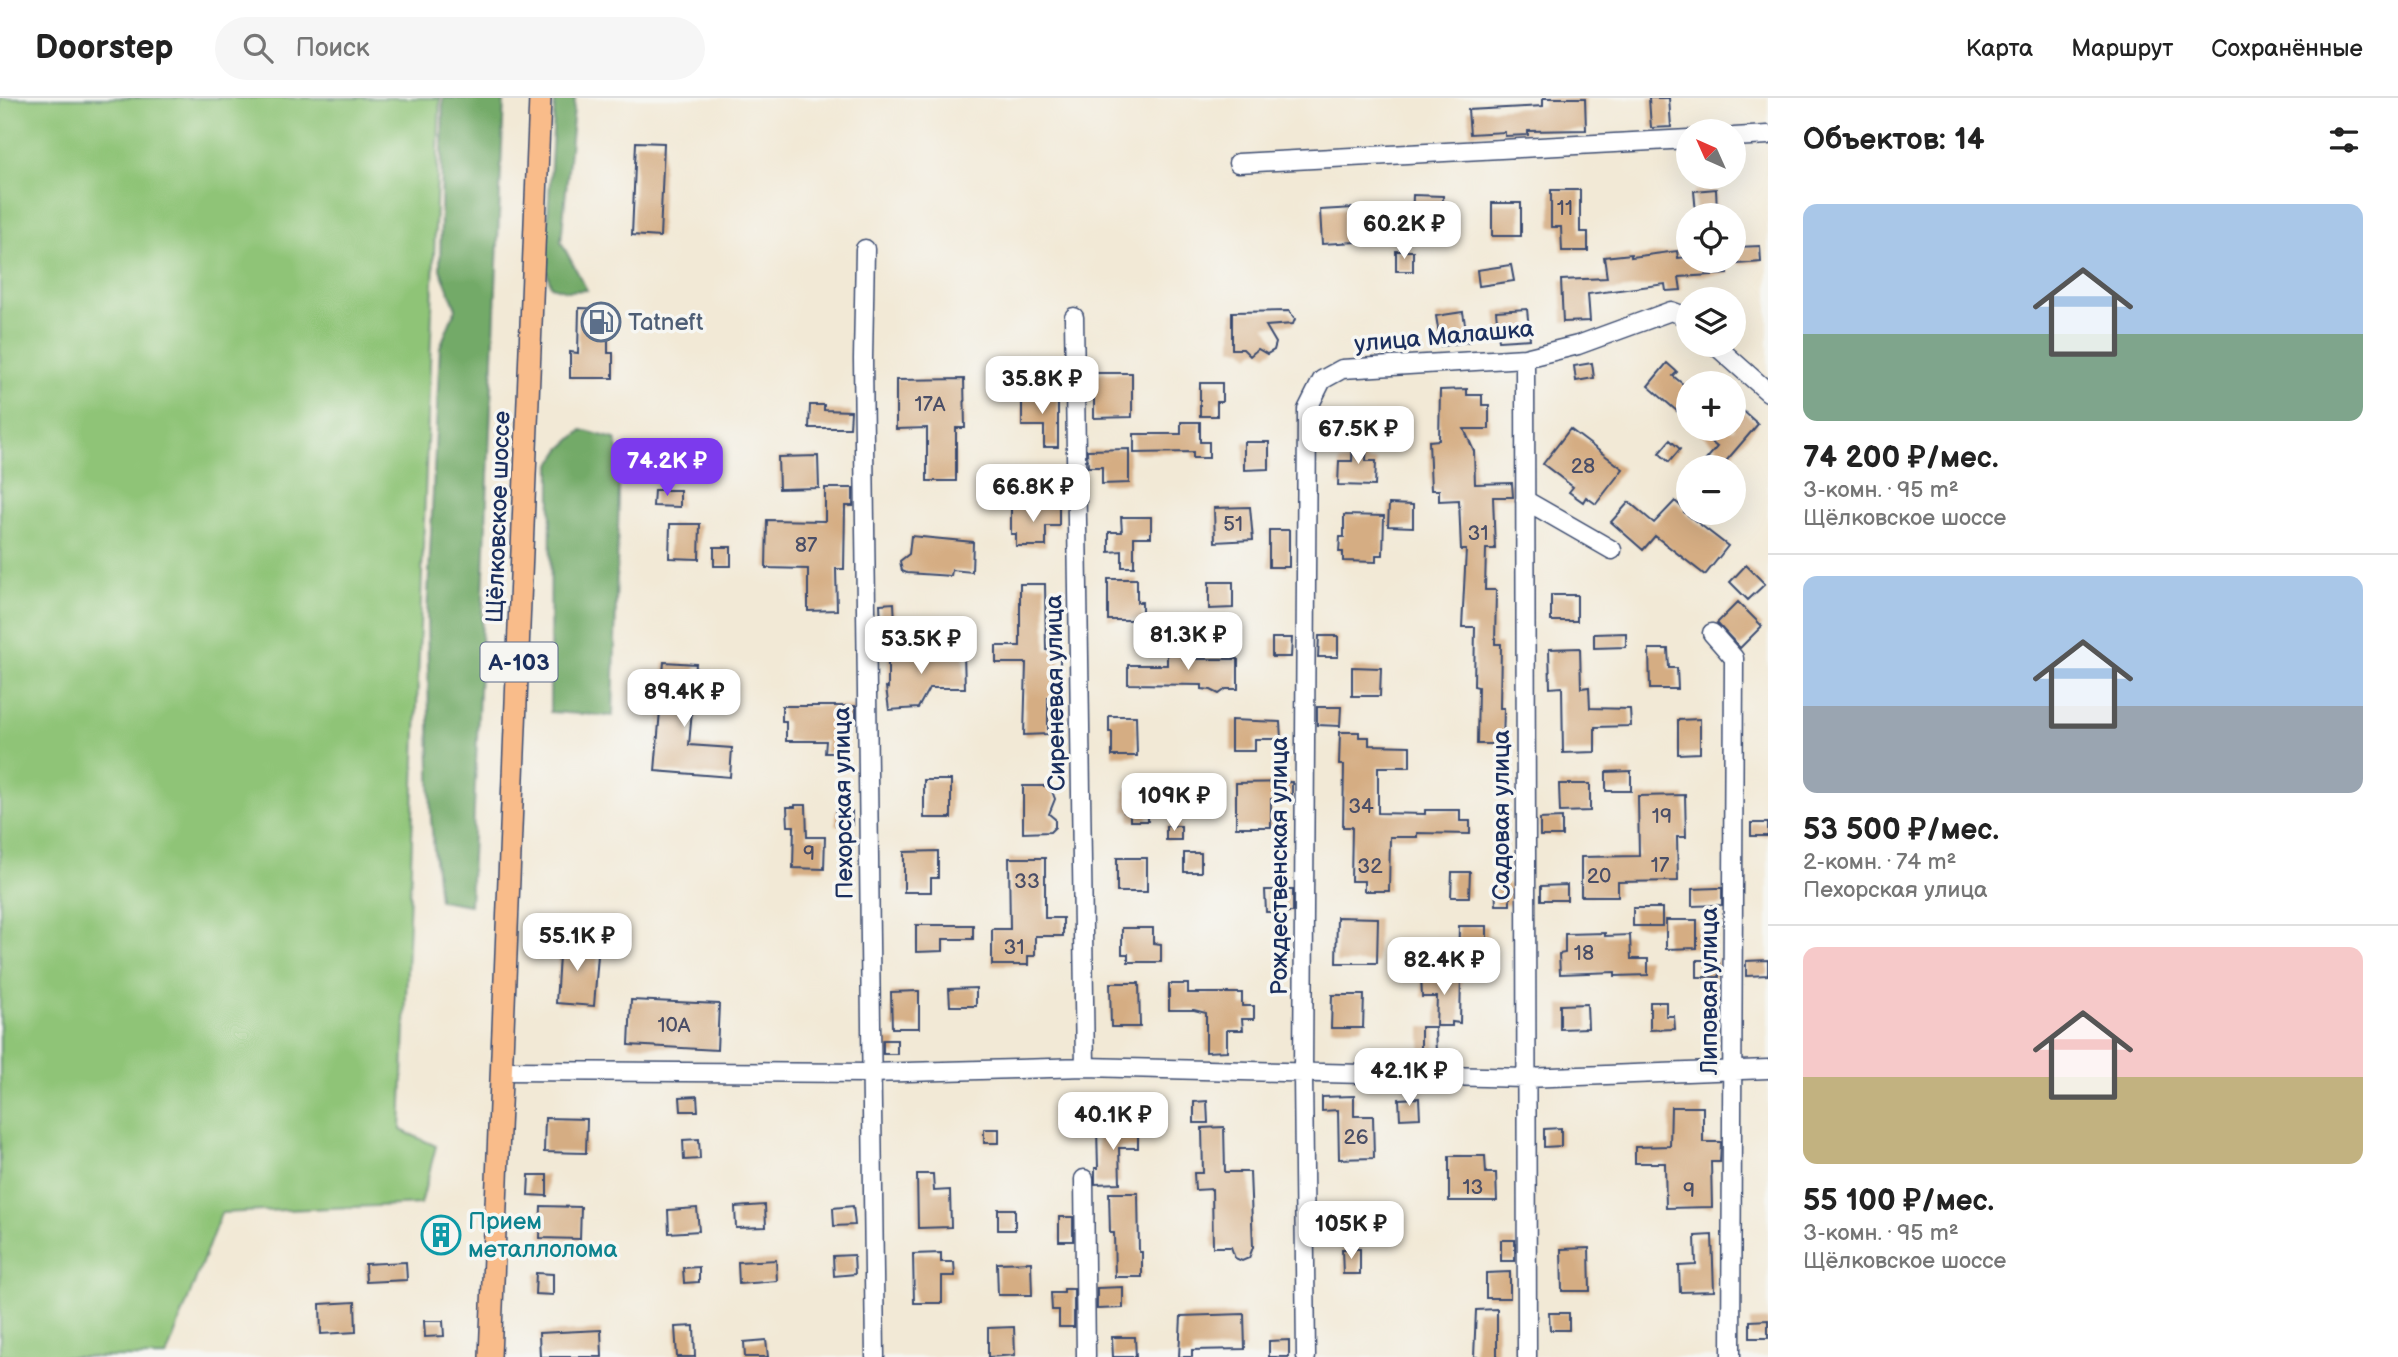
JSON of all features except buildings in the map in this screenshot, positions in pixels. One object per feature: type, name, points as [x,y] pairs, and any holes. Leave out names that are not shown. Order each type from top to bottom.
[{"type":"main road","name":"Щёлковское шоссе","points":[[490,1357],[540,98]]},
{"type":"street","points":[[1746,136],[1768,135]]},
{"type":"street","points":[[1238,163],[1676,140]]},
{"type":"street","name":"Пехорская улица","points":[[865,249],[863,373],[875,1357]]},
{"type":"street","name":"улица Малашка","points":[[1322,380],[1342,369],[1525,358],[1578,345],[1671,311],[1676,313]]},
{"type":"street","name":"Сиреневая улица","points":[[1074,317],[1085,1067]]},
{"type":"street","points":[[1729,357],[1768,392]]},
{"type":"street","name":"Садовая улица","points":[[1525,358],[1527,1357]]},
{"type":"street","name":"Рождественская улица","points":[[1306,1357],[1303,1073],[1307,410],[1322,380]]},
{"type":"street","points":[[1525,499],[1612,550]]},
{"type":"street","name":"Липовая улица","points":[[1712,633],[1734,658],[1731,1357]]},
{"type":"street","points":[[503,1072],[870,1073],[1085,1067],[1525,1077],[1768,1069]]},
{"type":"street","points":[[1084,1179],[1086,1357]]},
{"type":"green space","points":[[0,98],[440,98],[401,1130],[436,1146],[421,1204],[221,1213],[166,1357],[0,1357]]},
{"type":"green space","points":[[443,98],[504,98],[470,905],[439,900],[431,820],[427,616],[440,347],[456,308],[440,269]]},
{"type":"green space","points":[[555,98],[575,98],[561,242],[587,290],[567,291],[551,286],[545,265]]},
{"type":"green space","points":[[582,430],[615,439],[620,456],[613,716],[550,712],[551,464],[561,449]]},
{"type":"place","name":"Tatneft","points":[[601,322]]},
{"type":"place","name":"Прием металлолома","points":[[441,1235]]}]
